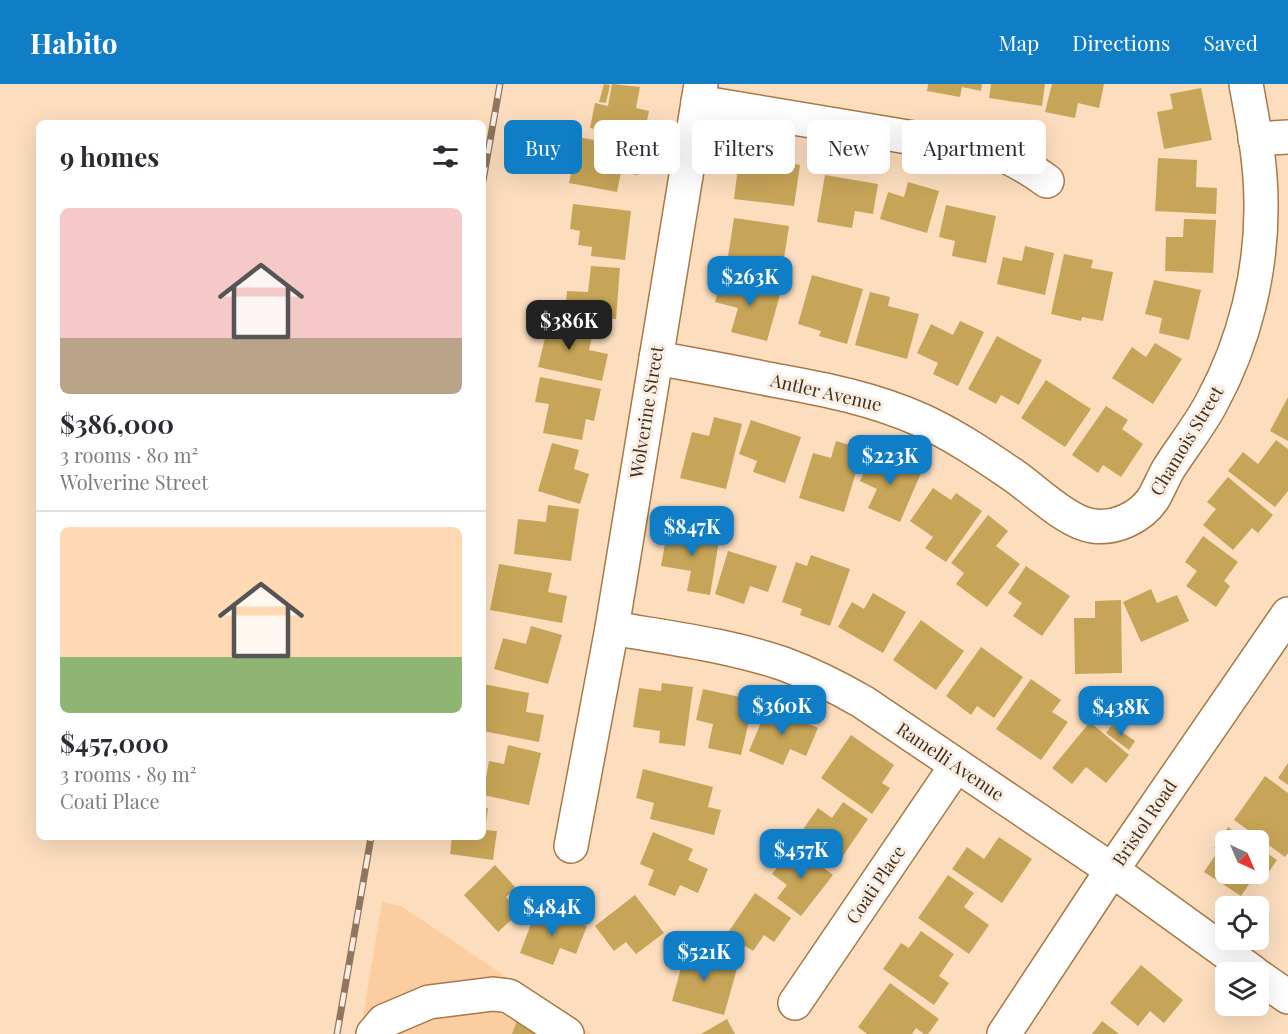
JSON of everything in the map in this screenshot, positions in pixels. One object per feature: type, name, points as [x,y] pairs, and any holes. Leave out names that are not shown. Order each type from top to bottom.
[{"type":"street","name":"Chamois Street","points":[[1108,526],[1122,523],[1148,504],[1211,404],[1227,371],[1248,311],[1258,255],[1261,202],[1255,139],[1246,84]]},
{"type":"street","points":[[699,93],[992,151],[1011,157],[1047,181]]},
{"type":"street","name":"Wolverine Street","points":[[571,846],[612,628],[699,93]]},
{"type":"street","points":[[1255,139],[1288,137]]},
{"type":"street","name":"Antler Avenue","points":[[656,358],[815,388],[879,404],[938,428],[1009,472],[1083,524],[1108,526]]},
{"type":"street","name":"Bristol Road","points":[[1004,1034],[1112,870],[1288,614]]},
{"type":"street","name":"Ramelli Avenue","points":[[612,628],[755,656],[807,673],[862,702],[1112,870],[1239,962]]},
{"type":"street","name":"Coati Place","points":[[795,1003],[956,766]]},
{"type":"street","points":[[1269,984],[1288,997]]},
{"type":"street","points":[[373,1034],[384,1021],[429,1002],[493,994],[509,996],[567,1034]]},
{"type":"shaded area","points":[[382,902],[401,906],[591,1034],[360,1034]]},
{"type":"building","points":[[604,84],[610,85],[606,103],[599,102]]},
{"type":"building","points":[[612,84],[640,87],[636,108],[649,111],[647,120],[594,120],[594,129],[590,128],[595,103],[608,106]]},
{"type":"building","points":[[928,84],[982,84],[981,91],[962,87],[960,97],[927,91]]},
{"type":"building","points":[[991,84],[1045,84],[1042,106],[989,98]]},
{"type":"building","points":[[1052,84],[1104,84],[1099,108],[1078,103],[1075,118],[1045,112]]},
{"type":"building","points":[[1201,88],[1212,140],[1164,149],[1157,112],[1173,109],[1170,94]]},
{"type":"building","points":[[582,138],[594,140],[594,174],[621,174],[617,192],[569,183],[571,174],[582,174]]},
{"type":"building","points":[[1158,158],[1197,160],[1196,187],[1217,188],[1216,214],[1155,211]]},
{"type":"building","points":[[795,164],[800,165],[794,206],[734,199],[737,174],[795,174]]},
{"type":"building","points":[[825,175],[878,184],[873,214],[855,211],[852,228],[817,222]]},
{"type":"building","points":[[908,182],[939,191],[927,233],[880,219],[888,192],[904,197]]},
{"type":"building","points":[[573,204],[631,211],[625,260],[591,256],[592,247],[578,245],[580,231],[570,229]]},
{"type":"building","points":[[946,205],[996,216],[986,263],[952,256],[955,241],[939,237]]},
{"type":"building","points":[[734,218],[789,226],[781,278],[726,269]]},
{"type":"building","points":[[1184,219],[1216,220],[1213,273],[1165,271],[1166,237],[1183,237]]},
{"type":"building","points":[[1025,246],[1054,253],[1045,295],[997,284],[1003,257],[1022,261]]},
{"type":"building","points":[[1064,254],[1093,260],[1091,268],[1113,272],[1103,321],[1082,317],[1081,321],[1051,314]]},
{"type":"building","points":[[591,266],[620,268],[616,319],[581,317],[581,303],[566,302],[567,291],[588,292]]},
{"type":"building","points":[[812,275],[863,289],[847,344],[819,336],[821,331],[798,324]]},
{"type":"building","points":[[722,276],[781,291],[767,341],[731,332],[738,308],[715,302]]},
{"type":"building","points":[[1154,280],[1201,290],[1189,340],[1159,333],[1162,318],[1145,314]]},
{"type":"building","points":[[870,292],[890,297],[888,306],[919,314],[907,359],[855,345]]},
{"type":"building","points":[[534,319],[593,332],[589,350],[608,354],[602,381],[538,367],[545,338],[530,335]]},
{"type":"building","points":[[960,321],[984,332],[958,386],[933,374],[938,363],[917,353],[931,324],[953,335]]},
{"type":"building","points":[[997,336],[1042,360],[1019,405],[1001,395],[996,404],[968,389]]},
{"type":"building","points":[[1155,343],[1182,359],[1153,404],[1112,378],[1132,347],[1146,357]]},
{"type":"building","points":[[540,377],[601,389],[594,421],[586,419],[582,440],[543,433],[549,404],[535,402]]},
{"type":"building","points":[[1046,380],[1091,409],[1065,447],[1021,418]]},
{"type":"building","points":[[1288,397],[1288,441],[1270,431]]},
{"type":"building","points":[[1106,406],[1128,420],[1122,429],[1143,444],[1121,477],[1103,465],[1098,473],[1072,455]]},
{"type":"building","points":[[714,417],[742,424],[726,489],[680,478],[692,432],[709,436]]},
{"type":"building","points":[[751,420],[801,437],[785,483],[753,472],[757,461],[739,454]]},
{"type":"building","points":[[1276,440],[1288,449],[1288,491],[1275,507],[1228,471],[1243,452],[1258,464]]},
{"type":"building","points":[[836,441],[863,449],[844,512],[799,498],[813,453],[831,458]]},
{"type":"building","points":[[552,443],[579,450],[574,469],[589,474],[580,504],[538,491]]},
{"type":"building","points":[[873,452],[921,473],[900,522],[868,508],[877,489],[860,481]]},
{"type":"building","points":[[1228,477],[1273,515],[1258,533],[1252,528],[1233,550],[1203,525],[1216,509],[1207,502]]},
{"type":"building","points":[[933,488],[951,500],[956,493],[982,511],[946,562],[925,548],[933,537],[910,521]]},
{"type":"building","points":[[548,505],[579,509],[571,561],[514,554],[518,519],[546,522]]},
{"type":"building","points":[[988,515],[1008,531],[996,546],[1020,564],[987,607],[956,584],[964,573],[951,563]]},
{"type":"building","points":[[668,527],[720,535],[710,595],[687,591],[691,571],[661,566]]},
{"type":"building","points":[[1203,536],[1238,562],[1224,581],[1230,586],[1216,607],[1186,586],[1197,571],[1185,562]]},
{"type":"building","points":[[728,551],[777,566],[768,592],[750,586],[744,604],[715,594]]},
{"type":"building","points":[[811,555],[850,569],[830,626],[800,615],[802,609],[782,602],[796,562],[807,566]]},
{"type":"building","points":[[499,564],[552,573],[548,592],[567,596],[562,623],[490,610]]},
{"type":"building","points":[[1026,566],[1070,596],[1042,636],[1013,616],[1022,603],[1008,593]]},
{"type":"building","points":[[1151,589],[1157,603],[1177,595],[1189,621],[1141,642],[1123,602]]},
{"type":"building","points":[[873,593],[906,612],[883,653],[838,627],[852,602],[864,609]]},
{"type":"building","points":[[1121,600],[1122,673],[1075,674],[1074,618],[1095,618],[1095,601]]},
{"type":"building","points":[[921,620],[964,651],[936,690],[893,660]]},
{"type":"building","points":[[531,626],[562,635],[548,684],[494,669],[503,638],[526,644]]},
{"type":"building","points":[[981,647],[1023,677],[994,718],[977,706],[971,715],[946,696]]},
{"type":"building","points":[[1031,679],[1061,700],[1052,712],[1068,722],[1041,760],[996,729]]},
{"type":"building","points":[[662,683],[693,687],[685,746],[659,743],[660,731],[633,727],[639,688],[661,691]]},
{"type":"building","points":[[486,685],[529,693],[526,712],[544,715],[539,742],[486,732]]},
{"type":"building","points":[[703,689],[754,700],[741,755],[708,748],[713,724],[696,720]]},
{"type":"building","points":[[768,706],[818,728],[806,756],[790,749],[783,765],[749,751]]},
{"type":"building","points":[[1090,722],[1129,755],[1106,783],[1086,767],[1072,784],[1052,768]]},
{"type":"building","points":[[1112,725],[1135,741],[1129,750],[1106,733]]},
{"type":"building","points":[[851,735],[894,765],[882,783],[890,788],[872,814],[821,778]]},
{"type":"building","points":[[508,745],[541,753],[529,805],[486,796],[489,761],[504,764]]},
{"type":"building","points":[[1288,763],[1288,785],[1278,778]]},
{"type":"building","points":[[643,769],[713,787],[708,807],[721,810],[714,835],[650,819],[654,803],[636,798]]},
{"type":"building","points":[[1265,776],[1288,793],[1288,853],[1285,857],[1269,845],[1269,830],[1248,830],[1234,820]]},
{"type":"building","points":[[843,802],[868,819],[838,863],[799,835],[818,808],[832,818]]},
{"type":"building","points":[[486,830],[497,831],[493,860],[450,854],[452,840],[486,840]]},
{"type":"building","points":[[653,832],[693,849],[688,860],[708,869],[698,893],[680,885],[675,896],[648,885],[654,870],[640,864]]},
{"type":"building","points":[[999,837],[1032,859],[1002,903],[952,869],[967,847],[984,859]]},
{"type":"building","points":[[795,846],[833,875],[801,916],[777,898],[787,885],[772,874]]},
{"type":"building","points":[[1269,855],[1277,860],[1269,872]]},
{"type":"building","points":[[1215,856],[1215,879],[1204,872]]},
{"type":"building","points":[[495,865],[516,888],[506,897],[520,912],[498,932],[464,895]]},
{"type":"building","points":[[948,875],[974,893],[964,907],[989,925],[969,954],[918,918]]},
{"type":"building","points":[[1222,884],[1249,884],[1241,896]]},
{"type":"building","points":[[755,893],[791,918],[774,942],[764,935],[753,951],[727,934]]},
{"type":"building","points":[[635,895],[664,933],[636,954],[626,942],[614,951],[595,926]]},
{"type":"building","points":[[537,908],[587,926],[576,954],[560,948],[553,965],[520,953]]},
{"type":"building","points":[[921,931],[954,954],[939,976],[949,983],[934,1005],[883,969],[901,943],[909,948]]},
{"type":"building","points":[[683,949],[738,965],[724,1015],[672,1001],[681,968],[678,967]]},
{"type":"building","points":[[1141,965],[1183,1000],[1164,1023],[1150,1011],[1138,1026],[1110,1003]]},
{"type":"building","points":[[890,983],[939,1019],[928,1034],[916,1028],[912,1034],[867,1034],[858,1027]]},
{"type":"building","points":[[521,1010],[556,1034],[512,1034]]},
{"type":"building","points":[[727,1019],[735,1034],[701,1034]]},
{"type":"building","points":[[1102,1021],[1119,1034],[1092,1034]]},
{"type":"railway","points":[[486,164],[500,84]]},
{"type":"railway","points":[[337,1034],[370,840]]}]
